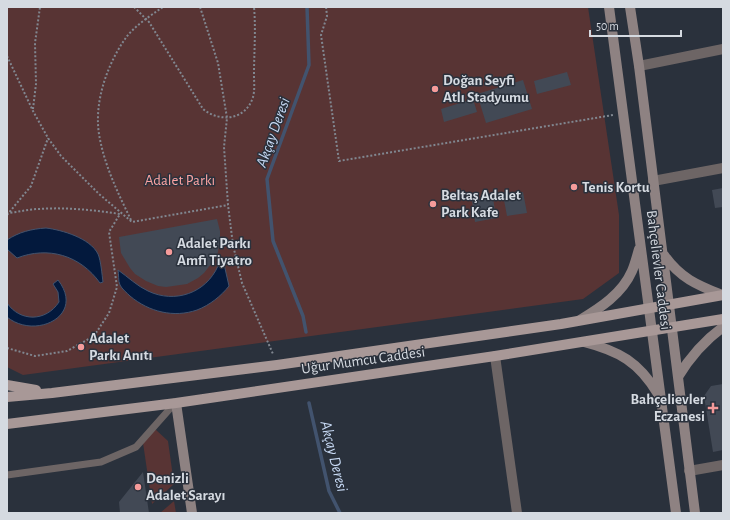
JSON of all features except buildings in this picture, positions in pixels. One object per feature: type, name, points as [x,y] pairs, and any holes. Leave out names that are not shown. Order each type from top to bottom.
[{"type":"main road","name":"Uğur Mumcu Caddesi","points":[[7,397],[52,393],[277,365],[580,320],[722,295]]},
{"type":"main road","name":"Uğur Mumcu Caddesi","points":[[7,424],[176,403],[495,356],[723,319]]},
{"type":"main road","points":[[7,385],[52,393]]},
{"type":"street","name":"Bahçelievler Caddesi","points":[[609,7],[676,513]]},
{"type":"street","name":"Bahçelievler Caddesi","points":[[630,7],[640,66],[653,181],[673,328],[689,471],[696,513]]},
{"type":"street","points":[[640,66],[723,49]]},
{"type":"street","points":[[653,181],[723,168]]},
{"type":"street","points":[[580,320],[609,300],[624,285],[632,270],[640,246]]},
{"type":"street","points":[[663,253],[672,266],[685,277],[700,286],[722,295]]},
{"type":"street","points":[[678,376],[689,359],[705,341],[723,327]]},
{"type":"street","points":[[584,342],[613,351],[631,362],[643,371],[661,397]]},
{"type":"street","points":[[495,356],[517,513]]},
{"type":"street","points":[[176,403],[192,513]]},
{"type":"street","points":[[689,471],[723,465]]},
{"type":"lane","points":[[7,475],[101,462],[136,447],[176,403]]},
{"type":"path","points":[[32,111],[36,84],[35,43],[40,7]]},
{"type":"path","points":[[134,7],[146,19],[203,109],[216,117],[227,118],[239,114],[245,110],[253,96],[254,7]]},
{"type":"path","points":[[132,222],[109,172],[99,134],[98,111],[103,85],[126,38],[146,19],[163,7]]},
{"type":"path","points":[[200,7],[218,63],[227,118],[224,147],[228,205],[233,245],[242,283],[277,365]]},
{"type":"path","points":[[326,7],[327,16],[321,35],[339,160],[624,114]]},
{"type":"path","points":[[7,56],[32,111],[61,156],[99,194],[132,222]]},
{"type":"path","points":[[8,214],[31,186],[48,138]]},
{"type":"path","points":[[132,222],[228,205]]},
{"type":"path","points":[[7,348],[35,356],[67,351],[94,336],[109,314],[117,287],[109,232],[120,214],[66,208],[39,209],[8,214]]},
{"type":"green space","name":"Adalet Parkı","points":[[7,7],[588,7],[619,215],[619,273],[583,299],[23,375],[7,367]]},
{"type":"green space","points":[[155,429],[168,441],[174,484],[152,504],[143,443]]},
{"type":"green space","points":[[174,501],[176,513],[160,513]]},
{"type":"water","points":[[46,228],[67,233],[89,243],[98,254],[103,282],[100,283],[92,273],[83,266],[63,256],[52,253],[40,253],[29,254],[17,258],[7,249],[7,240],[12,237],[25,231]]},
{"type":"water","points":[[224,264],[229,286],[211,303],[197,310],[188,312],[171,313],[153,310],[137,302],[122,288],[119,282],[118,270],[148,291],[158,295],[179,296],[189,294],[198,289],[213,275],[218,266]]},
{"type":"water","points":[[58,280],[65,293],[66,304],[62,314],[54,321],[43,325],[31,326],[18,323],[7,317],[7,303],[19,314],[33,317],[40,316],[54,309],[59,302],[58,292],[53,284]]},
{"type":"waterway","name":"Akçay Deresi","points":[[306,332],[303,316],[273,241],[267,179],[309,65],[307,7]]},
{"type":"waterway","name":"Akçay Deresi","points":[[309,403],[329,491],[340,513]]},
{"type":"place","name":"Doğan Seyfi Atlı Stadyumu","points":[[435,89]]},
{"type":"place","name":"Tenis Kortu","points":[[574,187]]},
{"type":"place","name":"Beltaş Adalet Park Kafe","points":[[433,204]]},
{"type":"place","name":"Adalet Parkı Amfi Tiyatro","points":[[169,252]]},
{"type":"place","name":"Adalet Parkı Anıtı","points":[[81,347]]},
{"type":"place","name":"Bahçelievler Eczanesi","points":[[713,408]]},
{"type":"place","name":"Denizli Adalet Sarayı","points":[[138,487]]}]
